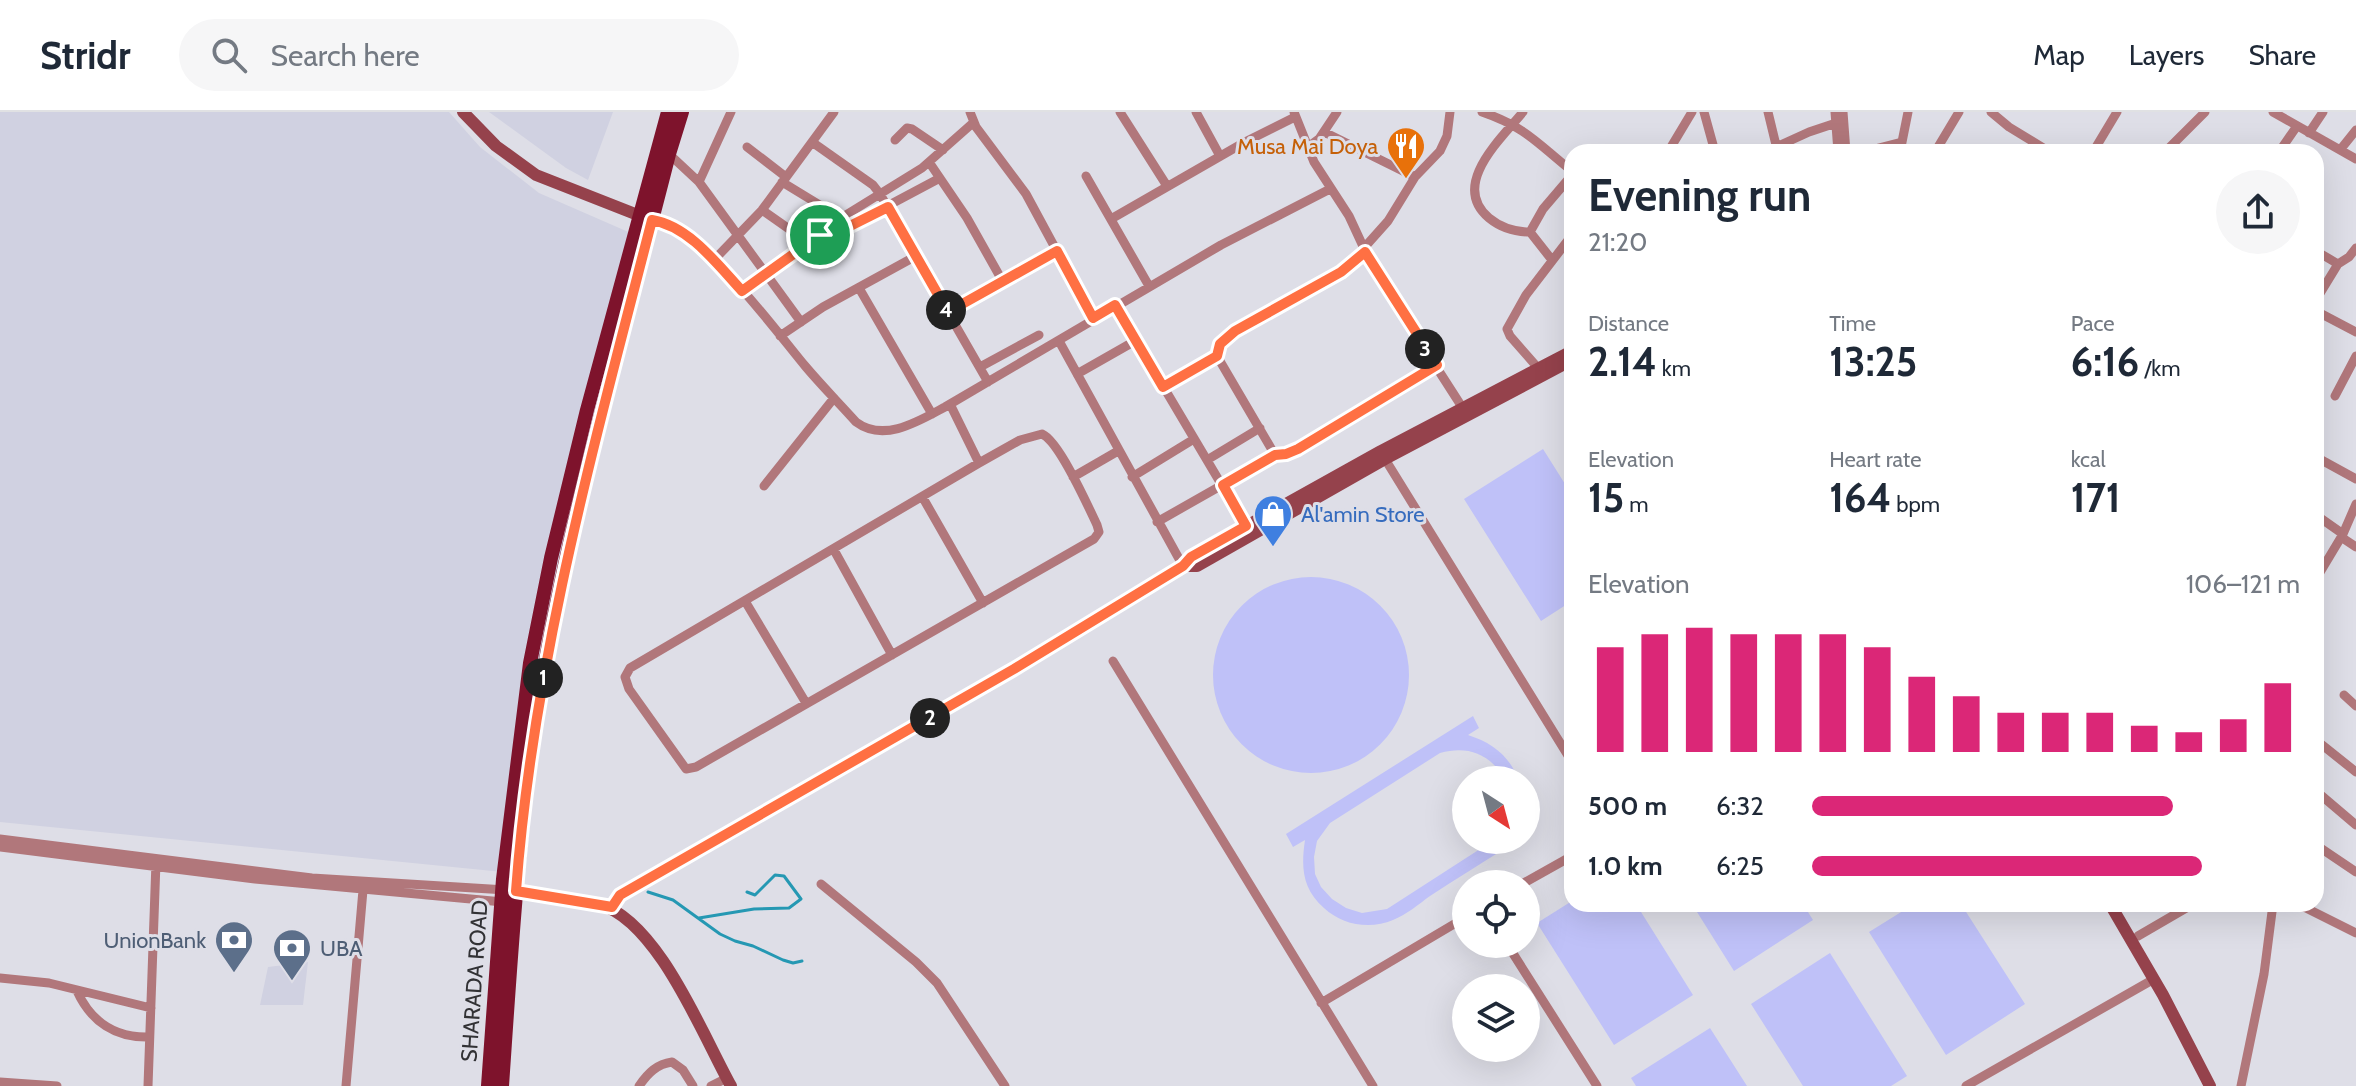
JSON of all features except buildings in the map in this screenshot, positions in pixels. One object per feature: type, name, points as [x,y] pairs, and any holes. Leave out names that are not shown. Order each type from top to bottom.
[{"type":"main road","points":[[502,1086],[499,1036],[509,886],[539,701],[557,606],[668,112]]},
{"type":"main road","points":[[646,218],[682,112]]},
{"type":"main road","name":"SHARADA ROAD","points":[[488,1086],[499,1036]]},
{"type":"street","points":[[463,112],[496,146],[536,175],[667,224],[689,237],[742,291],[856,422],[877,432],[901,427],[932,414],[1221,245],[1330,189]]},
{"type":"street","points":[[699,182],[731,112]]},
{"type":"street","points":[[713,261],[762,210],[834,112]]},
{"type":"street","points":[[1120,112],[1167,186]]},
{"type":"street","points":[[1196,112],[1220,156]]},
{"type":"street","points":[[1308,147],[1324,132],[1337,112]]},
{"type":"street","points":[[1275,455],[1217,356],[1220,344],[1235,331],[1341,272],[1364,251],[1388,221],[1415,177],[1440,151],[1447,136],[1450,112]]},
{"type":"street","points":[[1482,112],[1513,123],[1564,165]]},
{"type":"street","points":[[1523,112],[1482,166],[1473,192],[1478,207],[1493,221],[1512,230],[1530,232],[1552,260]]},
{"type":"street","points":[[1673,144],[1692,112]]},
{"type":"street","points":[[1704,112],[1713,144]]},
{"type":"street","points":[[1768,112],[1776,144]]},
{"type":"street","points":[[1843,112],[1845,144]]},
{"type":"street","points":[[1902,144],[1908,112]]},
{"type":"street","points":[[1940,144],[1959,112]]},
{"type":"street","points":[[1991,112],[2037,144]]},
{"type":"street","points":[[2098,144],[2117,112]]},
{"type":"street","points":[[2173,144],[2205,112]]},
{"type":"street","points":[[2309,133],[2323,112]]},
{"type":"street","points":[[2278,113],[2356,159]]},
{"type":"street","points":[[1111,219],[1294,114],[1330,189],[1349,216],[1364,251],[1462,407]]},
{"type":"street","points":[[742,291],[841,218],[929,162],[972,117],[1026,194],[1093,318]]},
{"type":"street","points":[[1778,144],[1836,117],[1838,144]]},
{"type":"street","points":[[2285,144],[2297,126]]},
{"type":"street","points":[[895,140],[907,128],[912,129],[943,150]]},
{"type":"street","points":[[2340,150],[2356,130]]},
{"type":"street","points":[[1324,132],[1363,154],[1415,177]]},
{"type":"street","points":[[812,142],[857,173],[880,194],[988,382]]},
{"type":"street","points":[[747,147],[784,180],[841,218]]},
{"type":"street","points":[[669,154],[699,182],[801,322]]},
{"type":"street","points":[[929,162],[1003,282]]},
{"type":"street","points":[[1086,176],[1149,286]]},
{"type":"street","points":[[820,235],[846,228],[940,178]]},
{"type":"street","points":[[1530,232],[1543,209],[1564,183]]},
{"type":"street","points":[[762,210],[809,243]]},
{"type":"street","points":[[1538,368],[1507,329],[1526,295],[1564,245]]},
{"type":"street","points":[[2324,287],[2338,264],[2356,248]]},
{"type":"street","points":[[948,312],[1057,251]]},
{"type":"street","points":[[780,336],[916,256]]},
{"type":"street","points":[[2324,256],[2338,264]]},
{"type":"street","points":[[859,288],[932,414]]},
{"type":"street","points":[[1115,305],[1246,526]]},
{"type":"street","points":[[2324,315],[2356,332]]},
{"type":"street","points":[[980,367],[1039,335]]},
{"type":"street","points":[[1059,341],[1183,566]]},
{"type":"street","points":[[1077,374],[1135,341]]},
{"type":"street","points":[[0,847],[312,878],[509,886],[616,901],[1014,669],[1183,566],[1191,557],[1462,407],[1564,355]]},
{"type":"street","points":[[1163,387],[1217,356]]},
{"type":"street","points":[[2335,396],[2356,356]]},
{"type":"street","points":[[1183,566],[1197,566],[1385,459],[1564,364]]},
{"type":"street","points":[[1157,522],[1275,455],[1298,449],[1437,365]]},
{"type":"street","points":[[764,486],[834,398]]},
{"type":"street","points":[[950,404],[979,463]]},
{"type":"street","points":[[1207,460],[1260,428]]},
{"type":"street","points":[[1042,434],[1049,438],[1073,477],[1097,525],[1097,535],[1090,542],[689,771],[629,689],[625,677],[630,668],[1020,440],[1042,434]]},
{"type":"street","points":[[1132,477],[1194,439]]},
{"type":"street","points":[[1073,477],[1118,451]]},
{"type":"street","points":[[1385,459],[1564,749]]},
{"type":"street","points":[[2324,461],[2356,479]]},
{"type":"street","points":[[923,498],[983,603]]},
{"type":"street","points":[[2324,565],[2356,504]]},
{"type":"street","points":[[2324,521],[2356,547]]},
{"type":"street","points":[[834,550],[892,655]]},
{"type":"street","points":[[745,601],[806,703]]},
{"type":"street","points":[[1113,661],[1373,1086]]},
{"type":"street","points":[[2344,695],[2356,706]]},
{"type":"street","points":[[2324,746],[2356,772]]},
{"type":"street","points":[[2324,800],[2356,825]]},
{"type":"street","points":[[0,839],[363,890],[509,886]]},
{"type":"street","points":[[2324,850],[2356,872]]},
{"type":"street","points":[[1540,874],[1564,860]]},
{"type":"street","points":[[148,1086],[156,863]]},
{"type":"street","points":[[821,884],[937,983],[1005,1086]]},
{"type":"street","points":[[346,1086],[363,890]]},
{"type":"street","points":[[616,901],[674,979],[729,1082],[711,1086]]},
{"type":"street","points":[[2115,912],[2210,1086]]},
{"type":"street","points":[[2124,912],[2171,991],[2220,1086]]},
{"type":"street","points":[[2138,936],[2179,912]]},
{"type":"street","points":[[2241,1086],[2264,974],[2272,912]]},
{"type":"street","points":[[2314,912],[2356,933]]},
{"type":"street","points":[[1321,1003],[1452,925]]},
{"type":"street","points":[[1516,958],[1597,1086]]},
{"type":"street","points":[[0,978],[31,980],[151,1008]]},
{"type":"street","points":[[1966,1086],[2154,979]]},
{"type":"street","points":[[77,991],[87,1007],[116,1033],[125,1037],[149,1037]]},
{"type":"street","points":[[639,1086],[656,1067],[672,1062],[683,1070],[693,1086]]},
{"type":"street","points":[[0,1082],[57,1086]]},
{"type":"shaded area","points":[[0,112],[449,112],[480,147],[539,193],[633,234],[503,872],[0,822]]},
{"type":"shaded area","points":[[489,112],[613,112],[588,180],[566,168]]},
{"type":"shaded area","points":[[1543,449],[1564,482],[1564,606],[1541,621],[1464,499]]},
{"type":"shaded area","points":[[1311,577],[1349,584],[1380,606],[1402,637],[1409,675],[1402,713],[1380,744],[1349,766],[1311,773],[1273,766],[1242,744],[1220,713],[1213,675],[1220,637],[1242,606],[1273,584]]},
{"type":"shaded area","points":[[1473,716],[1479,728],[1468,735],[1499,752],[1511,766],[1495,766],[1486,758],[1469,751],[1440,753],[1330,823],[1317,841],[1315,874],[1332,899],[1362,913],[1387,909],[1472,854],[1496,854],[1471,870],[1452,870],[1452,882],[1408,912],[1384,923],[1357,924],[1331,914],[1317,901],[1307,885],[1303,868],[1305,840],[1293,847],[1286,834]]},
{"type":"shaded area","points":[[1564,906],[1564,912],[1641,912],[1693,995],[1614,1045],[1540,928],[1540,921]]},
{"type":"shaded area","points":[[1697,912],[1808,912],[1813,920],[1734,971]]},
{"type":"shaded area","points":[[1901,912],[1966,912],[2025,1004],[1946,1055],[1869,932]]},
{"type":"shaded area","points":[[1830,953],[1907,1076],[1891,1086],[1803,1086],[1751,1004]]},
{"type":"shaded area","name":"UBA","points":[[308,962],[303,1005],[260,1005],[268,967]]},
{"type":"shaded area","points":[[1710,1028],[1747,1086],[1636,1086],[1631,1078]]},
{"type":"waterway","points":[[699,918],[754,909],[789,908],[801,899],[784,876],[775,875],[755,895],[747,892]]},
{"type":"waterway","points":[[648,892],[673,900],[720,934],[735,941],[793,963],[802,961]]},
{"type":"place","name":"Musa Mai Doya","points":[[1406,180]]},
{"type":"place","name":"Al'amin Store","points":[[1273,548]]},
{"type":"place","name":"UnionBank","points":[[234,974]]},
{"type":"place","name":"UBA","points":[[292,982]]},
{"type":"route","points":[[888,207],[948,312],[1057,251],[1093,318],[1115,305],[1163,387],[1217,356],[1220,344],[1235,331],[1341,272],[1365,252],[1437,365],[1298,449],[1275,455],[1223,485],[1246,526],[1191,557],[1183,566],[1014,669],[641,882],[620,895],[612,907],[516,891],[539,701],[564,569],[652,220],[667,224],[694,241],[742,291],[820,235],[846,228],[888,207]]}]
